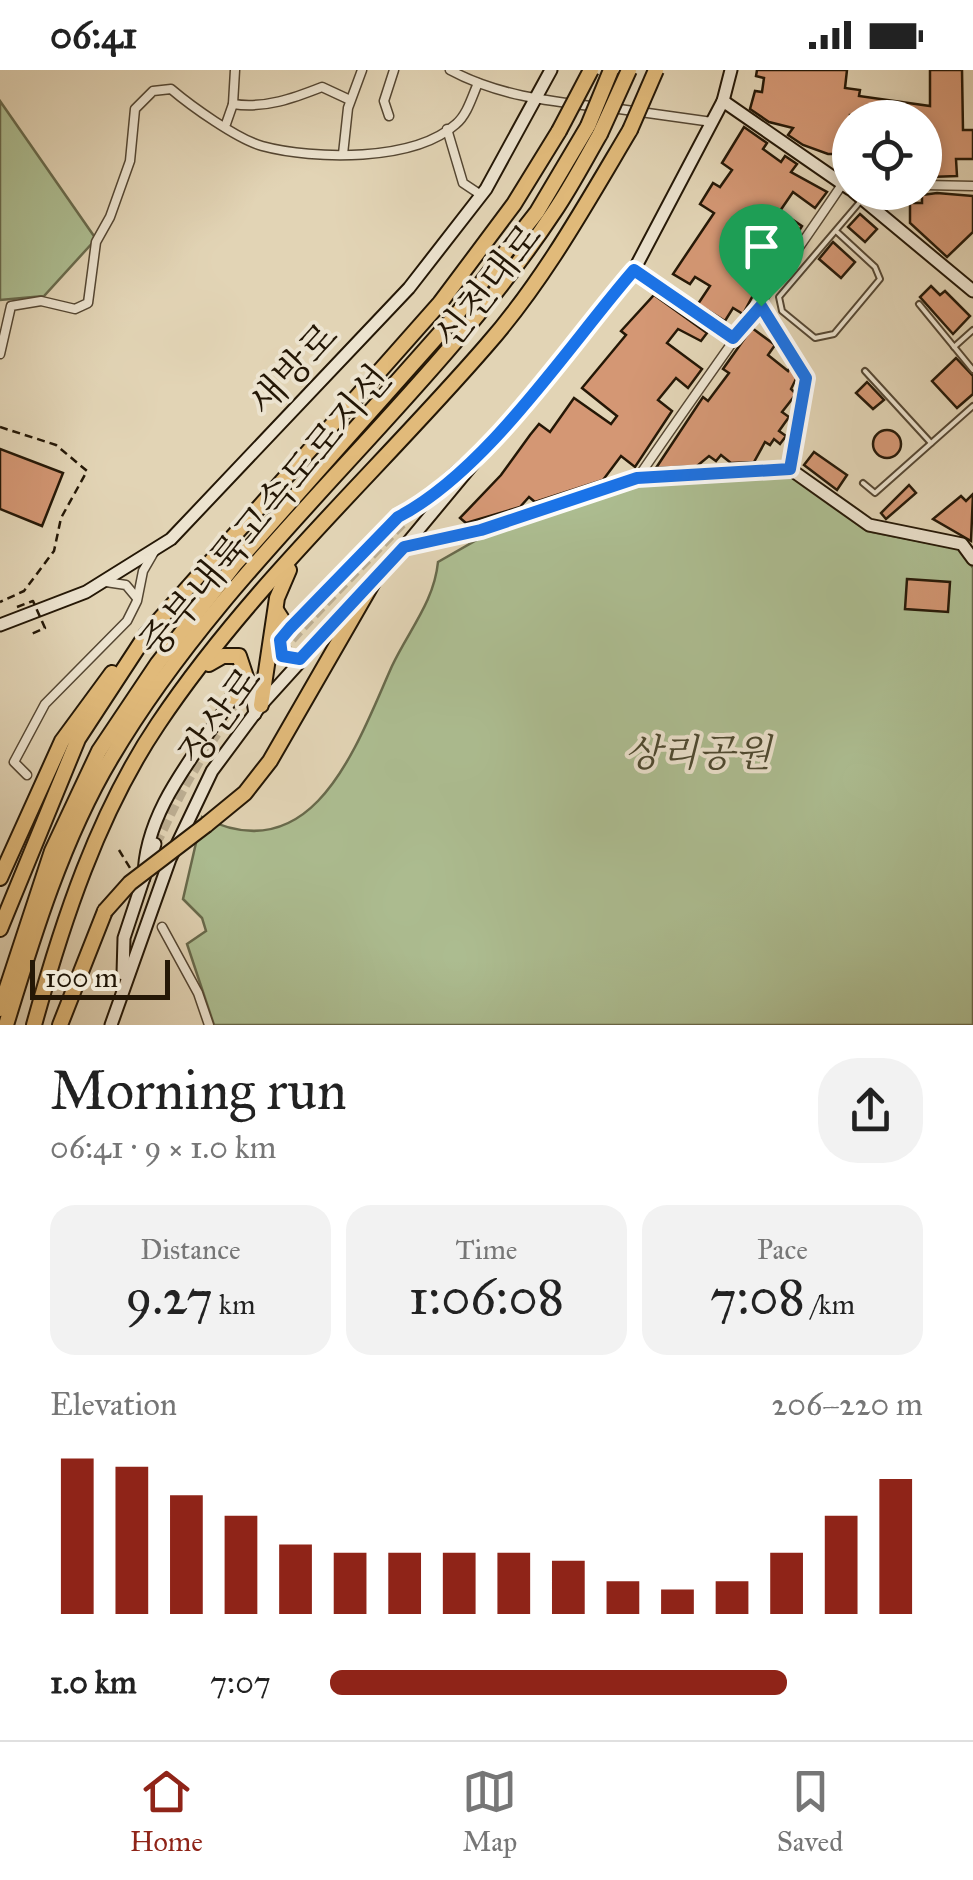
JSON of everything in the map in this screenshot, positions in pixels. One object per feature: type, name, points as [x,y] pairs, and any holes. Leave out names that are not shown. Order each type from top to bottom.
[{"type":"highway","name":"신천대로","points":[[0,929],[78,738],[146,635],[440,303],[514,204],[591,70]]},
{"type":"highway","name":"중부내륙고속도로지선","points":[[0,1009],[52,851],[99,751],[158,663],[236,563],[457,314],[537,212],[594,130],[611,70]]},
{"type":"highway","name":"중부내륙고속도로지선","points":[[6,1025],[86,802],[111,756],[170,669],[248,570],[470,322],[520,258],[555,211],[594,130],[629,70]]},
{"type":"highway","name":"신천대로","points":[[34,1025],[58,939],[122,786],[158,724],[298,553],[489,342],[566,240],[630,130],[656,70]]},
{"type":"highway","points":[[258,709],[276,608],[298,553]]},
{"type":"highway","points":[[60,1025],[105,911],[130,882],[245,793],[270,761],[376,577]]},
{"type":"highway","points":[[276,608],[285,624],[296,622]]},
{"type":"highway","points":[[0,878],[62,740],[146,635]]},
{"type":"highway","points":[[200,670],[223,656],[239,656],[246,677],[233,697]]},
{"type":"main road","name":"새방로","points":[[0,625],[98,584],[161,545],[382,318],[481,195],[538,100],[551,70]]},
{"type":"main road","name":"장산로","points":[[111,1025],[186,822],[212,771],[300,659],[404,547],[634,270],[723,101],[731,70]]},
{"type":"main road","points":[[723,101],[832,176]]},
{"type":"main road","points":[[876,210],[973,291]]},
{"type":"main road","name":"장산로","points":[[402,523],[491,442]]},
{"type":"main road","points":[[404,547],[481,530],[637,478],[790,469],[869,525],[962,544],[973,559]]},
{"type":"main road","points":[[300,659],[282,656],[280,640],[398,517],[418,507]]},
{"type":"main road","points":[[144,878],[144,850],[194,751],[233,697],[242,692],[252,696],[258,709]]},
{"type":"main road","points":[[122,988],[124,938],[155,844]]},
{"type":"street","points":[[226,124],[233,104],[234,70]]},
{"type":"street","points":[[343,154],[350,100],[362,70]]},
{"type":"street","points":[[389,116],[384,102],[394,70]]},
{"type":"street","points":[[450,70],[478,84],[538,100],[712,122]]},
{"type":"street","points":[[0,354],[11,306],[41,301],[75,310],[88,303],[96,242],[118,199],[130,160],[131,122],[144,97],[171,89],[188,105],[264,146],[384,155],[458,124],[478,84]]},
{"type":"street","points":[[233,104],[264,106],[304,98],[322,87],[350,100]]},
{"type":"street","points":[[447,130],[463,184],[481,195]]},
{"type":"street","points":[[942,185],[973,186]]},
{"type":"street","points":[[637,478],[733,338],[836,210]]},
{"type":"street","points":[[634,270],[733,338]]},
{"type":"street","points":[[761,306],[806,378],[790,469]]},
{"type":"street","points":[[27,774],[14,762],[45,704],[115,636],[137,601],[143,571],[161,545]]},
{"type":"street","points":[[98,584],[126,585],[137,601]]},
{"type":"street","points":[[162,926],[198,994],[209,1025]]},
{"type":"lane","points":[[836,230],[875,266],[880,279],[834,334],[814,338],[782,311],[780,297],[836,230],[844,210]]},
{"type":"lane","points":[[919,304],[973,370]]},
{"type":"lane","points":[[954,347],[973,330]]},
{"type":"lane","points":[[865,371],[931,443]]},
{"type":"lane","points":[[863,483],[875,493],[972,409]]},
{"type":"path","points":[[0,428],[56,445],[87,471],[61,518],[54,551],[24,591],[0,602]]},
{"type":"path","points":[[18,607],[33,600],[45,628],[28,635]]},
{"type":"path","points":[[119,850],[130,868]]},
{"type":"green space","points":[[0,101],[96,239],[44,296],[0,300]]},
{"type":"green space","name":"상리공원","points":[[790,474],[867,531],[960,549],[973,568],[973,1025],[214,1025],[187,944],[206,931],[202,918],[183,899],[202,817],[241,830],[274,828],[302,815],[326,792],[363,731],[426,603],[438,562],[489,533],[637,484]]},
{"type":"building","points":[[757,70],[847,70],[845,88],[860,90],[859,96],[887,100],[832,100],[832,154],[828,154],[788,135],[793,128],[769,122],[750,109],[755,91],[762,92],[764,78],[756,76]]},
{"type":"building","points":[[930,70],[962,70],[963,130],[973,130],[973,159],[956,159],[957,176],[942,177],[942,100],[930,100]]},
{"type":"building","points":[[744,127],[767,143],[763,149],[781,162],[785,156],[797,164],[791,172],[827,192],[815,208],[793,192],[780,211],[802,226],[771,275],[766,271],[743,314],[733,308],[725,321],[698,304],[710,286],[695,277],[690,284],[673,274],[714,213],[700,204],[713,183],[720,187],[732,170],[722,163]]},
{"type":"building","points":[[942,193],[973,196],[973,232],[947,257],[910,223],[910,210],[942,210]]},
{"type":"building","points":[[860,214],[877,229],[865,242],[848,227]]},
{"type":"building","points":[[833,242],[855,262],[841,278],[819,259]]},
{"type":"building","points":[[931,286],[940,295],[945,291],[970,316],[953,334],[920,297]]},
{"type":"building","points":[[654,295],[707,333],[701,341],[678,329],[667,343],[702,369],[688,388],[676,378],[658,400],[672,411],[635,467],[621,456],[603,480],[535,502],[529,497],[520,507],[466,523],[460,518],[501,475],[539,424],[550,432],[574,398],[611,424],[617,416],[582,388],[626,335],[621,331]]},
{"type":"building","points":[[752,328],[775,345],[768,355],[788,371],[790,367],[797,377],[791,389],[796,394],[782,412],[789,417],[779,431],[786,436],[780,444],[774,439],[770,445],[765,442],[754,462],[731,463],[721,455],[716,461],[709,456],[697,466],[656,468],[703,397],[708,401],[729,373],[723,369]]},
{"type":"building","points":[[956,358],[973,376],[973,394],[957,408],[932,381]]},
{"type":"building","points":[[867,382],[884,400],[873,409],[856,393]]},
{"type":"building","points":[[887,430],[897,434],[901,444],[897,454],[887,458],[877,454],[873,444],[877,434]]},
{"type":"building","points":[[0,449],[63,473],[42,526],[0,509]]},
{"type":"building","points":[[814,452],[847,475],[837,490],[804,465]]},
{"type":"building","points":[[909,485],[916,493],[886,519],[881,513]]},
{"type":"building","points":[[973,494],[971,541],[933,519],[961,496],[966,501]]},
{"type":"building","points":[[907,579],[950,582],[948,612],[905,609]]},
{"type":"tunnel","points":[[155,844],[189,778],[239,702],[290,640],[402,523]]},
{"type":"route","points":[[634,270],[733,338],[761,306],[806,378],[790,469],[637,478],[481,530],[404,547],[300,659],[286,660],[282,656],[280,640],[290,628],[398,517],[418,507],[491,442],[634,270]]}]
